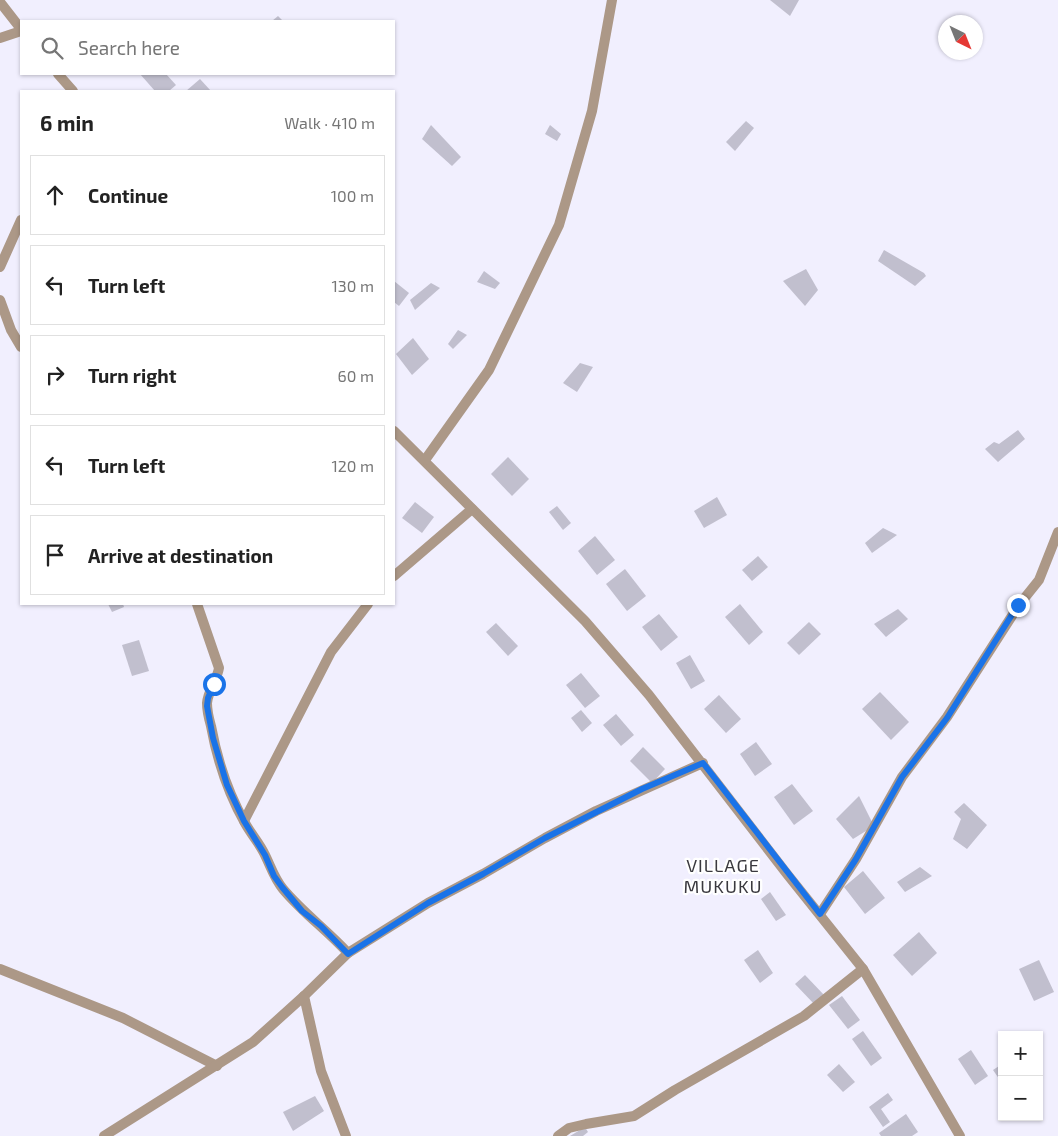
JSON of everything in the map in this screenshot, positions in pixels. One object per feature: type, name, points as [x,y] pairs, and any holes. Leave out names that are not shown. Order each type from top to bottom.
[{"type":"street","points":[[425,460],[489,370],[558,225],[592,110],[612,0]]},
{"type":"street","points":[[0,2],[20,29]]},
{"type":"street","points":[[0,38],[20,30]]},
{"type":"street","points":[[59,75],[65,87]]},
{"type":"street","points":[[0,267],[20,222]]},
{"type":"street","points":[[0,300],[5,329],[20,346]]},
{"type":"street","points":[[395,432],[585,621],[649,695],[863,969],[960,1136]]},
{"type":"street","points":[[395,575],[472,510]]},
{"type":"street","points":[[820,914],[856,859],[902,777],[947,718],[1018,605],[1038,580],[1058,532]]},
{"type":"street","points":[[197,605],[219,668],[207,706],[213,738],[227,785],[244,821],[265,855],[274,876],[302,911],[321,926],[348,954]]},
{"type":"street","points":[[244,821],[332,652],[367,605]]},
{"type":"street","points":[[104,1136],[253,1042],[348,954],[428,903],[545,838],[634,793],[703,763]]},
{"type":"street","points":[[0,969],[123,1018],[217,1066]]},
{"type":"street","points":[[558,1136],[568,1128],[634,1116],[675,1090],[804,1016],[863,969]]},
{"type":"street","points":[[304,996],[321,1071],[346,1136]]},
{"type":"building","points":[[770,0],[799,0],[790,16]]},
{"type":"building","points":[[278,16],[282,20],[273,20]]},
{"type":"building","points":[[141,75],[167,75],[176,85],[170,90],[154,90]]},
{"type":"building","points":[[200,79],[210,90],[187,90]]},
{"type":"building","points":[[746,121],[754,128],[735,151],[726,142]]},
{"type":"building","points":[[431,125],[461,157],[452,166],[422,139]]},
{"type":"building","points":[[550,125],[561,134],[557,141],[545,134]]},
{"type":"building","points":[[884,250],[926,276],[915,286],[878,261]]},
{"type":"building","points":[[806,269],[818,290],[805,306],[783,281]]},
{"type":"building","points":[[484,271],[500,283],[495,289],[477,282]]},
{"type":"building","points":[[395,282],[409,293],[399,306],[395,303]]},
{"type":"building","points":[[431,283],[440,288],[415,310],[410,300]]},
{"type":"building","points":[[458,330],[467,335],[453,349],[448,344]]},
{"type":"building","points":[[413,338],[429,359],[412,375],[396,354]]},
{"type":"building","points":[[580,363],[593,367],[577,392],[563,383]]},
{"type":"building","points":[[1018,430],[1025,439],[998,462],[985,449],[994,442],[999,444]]},
{"type":"building","points":[[508,457],[529,479],[512,496],[491,474]]},
{"type":"building","points":[[717,497],[727,515],[704,528],[694,511]]},
{"type":"building","points":[[415,502],[434,517],[422,533],[402,518]]},
{"type":"building","points":[[557,506],[571,523],[563,530],[549,512]]},
{"type":"building","points":[[883,528],[897,535],[872,553],[865,543]]},
{"type":"building","points":[[595,536],[615,560],[597,575],[578,551]]},
{"type":"building","points":[[758,556],[768,567],[752,581],[742,570]]},
{"type":"building","points":[[625,569],[646,596],[627,611],[606,584]]},
{"type":"building","points":[[740,604],[763,632],[749,645],[725,617]]},
{"type":"building","points":[[108,605],[123,605],[124,607],[112,612]]},
{"type":"building","points":[[898,609],[908,619],[886,637],[874,624]]},
{"type":"building","points":[[659,614],[678,637],[661,651],[642,627]]},
{"type":"building","points":[[809,622],[821,634],[799,655],[787,643]]},
{"type":"building","points":[[496,623],[518,646],[508,656],[486,632]]},
{"type":"building","points":[[139,640],[149,671],[132,676],[122,645]]},
{"type":"building","points":[[690,655],[705,681],[691,689],[676,663]]},
{"type":"building","points":[[581,673],[600,696],[585,708],[566,685]]},
{"type":"building","points":[[880,692],[909,722],[891,740],[862,709]]},
{"type":"building","points":[[719,695],[741,719],[726,733],[704,709]]},
{"type":"building","points":[[581,710],[592,723],[582,732],[571,718]]},
{"type":"building","points":[[616,714],[634,735],[621,746],[603,725]]},
{"type":"building","points":[[756,742],[772,764],[755,776],[740,754]]},
{"type":"building","points":[[643,747],[665,769],[652,783],[630,761]]},
{"type":"building","points":[[792,784],[813,811],[794,825],[774,797]]},
{"type":"building","points":[[859,796],[874,826],[853,839],[836,819]]},
{"type":"building","points":[[964,803],[987,825],[967,849],[953,839],[961,819],[954,812]]},
{"type":"building","points":[[920,867],[932,876],[905,892],[897,882]]},
{"type":"building","points":[[863,871],[885,898],[865,914],[844,887]]},
{"type":"building","points":[[770,892],[786,915],[776,921],[761,899]]},
{"type":"building","points":[[919,932],[937,953],[912,976],[893,955]]},
{"type":"building","points":[[758,950],[773,973],[760,983],[744,960]]},
{"type":"building","points":[[1039,960],[1054,992],[1034,1001],[1019,969]]},
{"type":"building","points":[[805,975],[825,996],[815,1005],[795,984]]},
{"type":"building","points":[[842,996],[860,1020],[848,1029],[829,1005]]},
{"type":"building","points":[[863,1031],[882,1058],[871,1066],[852,1039]]},
{"type":"building","points":[[971,1050],[988,1076],[975,1085],[958,1059]]},
{"type":"building","points":[[839,1064],[855,1082],[843,1092],[827,1075]]},
{"type":"building","points":[[998,1067],[998,1077],[993,1070]]},
{"type":"building","points":[[888,1093],[893,1100],[881,1109],[890,1122],[883,1127],[869,1107]]},
{"type":"building","points":[[315,1096],[324,1111],[293,1131],[283,1112]]},
{"type":"building","points":[[906,1114],[918,1132],[912,1136],[881,1136],[879,1133]]},
{"type":"building","points":[[585,1127],[588,1132],[583,1136],[570,1136]]},
{"type":"district","name":"VILLAGE MUKUKU","points":[[723,876]]},
{"type":"route","points":[[214,684],[207,706],[213,738],[227,785],[244,821],[282,887],[302,911],[321,926],[348,954],[428,903],[545,838],[642,789],[703,763],[787,874],[820,914],[856,859],[902,777],[947,718],[1018,605]]}]
